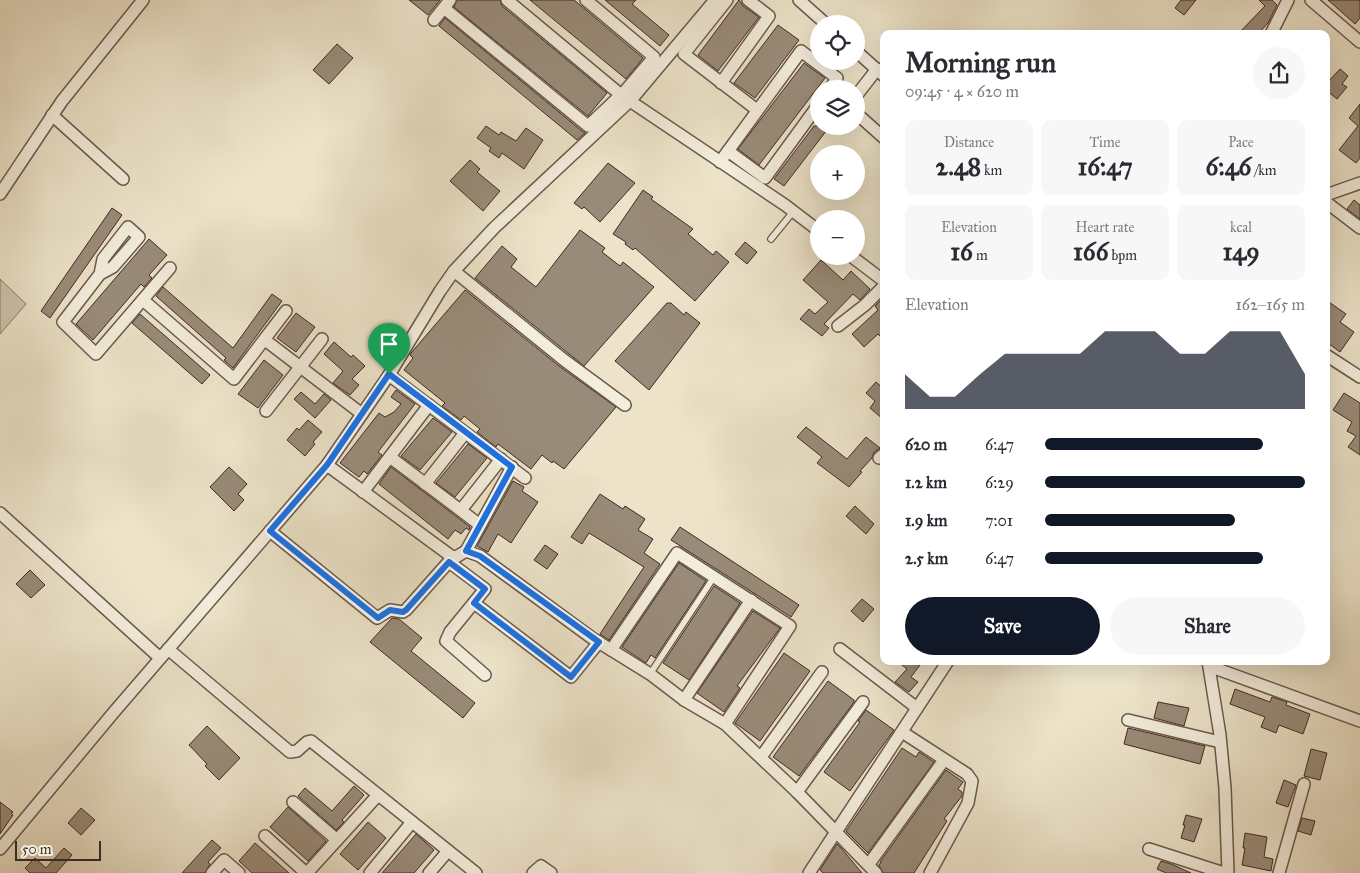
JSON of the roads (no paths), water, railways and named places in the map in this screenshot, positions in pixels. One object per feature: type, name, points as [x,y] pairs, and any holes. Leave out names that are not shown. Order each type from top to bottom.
[{"type":"street","points":[[0,194],[52,115],[143,0]]},
{"type":"street","points":[[507,0],[542,25],[626,95],[810,224]]},
{"type":"street","points":[[516,0],[542,25]]},
{"type":"street","points":[[434,20],[447,4],[588,126],[626,95],[654,57],[586,0]]},
{"type":"street","points":[[0,849],[164,654],[327,465],[389,374],[454,271],[626,95],[714,0]]},
{"type":"street","points":[[727,0],[684,54],[756,110]]},
{"type":"street","points":[[721,83],[769,16],[748,0]]},
{"type":"street","points":[[799,0],[816,15]]},
{"type":"street","points":[[1272,30],[1288,0]]},
{"type":"street","points":[[1311,0],[1360,42]]},
{"type":"street","points":[[720,162],[756,110],[801,51],[838,78],[837,80]]},
{"type":"street","points":[[865,59],[880,72],[865,87]]},
{"type":"street","points":[[52,115],[123,179]]},
{"type":"street","points":[[728,151],[765,178],[810,116]]},
{"type":"street","points":[[865,122],[880,135]]},
{"type":"street","points":[[1330,194],[1360,183]]},
{"type":"street","points":[[1330,205],[1360,228]]},
{"type":"street","points":[[864,265],[880,278]]},
{"type":"street","points":[[100,274],[63,322],[96,354],[170,268]]},
{"type":"street","points":[[454,271],[564,360],[625,405]]},
{"type":"street","points":[[838,326],[865,305],[880,290]]},
{"type":"street","points":[[143,300],[234,378],[266,340],[286,311]]},
{"type":"street","points":[[266,411],[322,339]]},
{"type":"street","points":[[266,340],[362,414]]},
{"type":"street","points":[[1330,358],[1360,378]]},
{"type":"street","points":[[389,374],[525,478]]},
{"type":"street","points":[[363,492],[429,405]]},
{"type":"street","points":[[425,484],[465,432]]},
{"type":"street","points":[[390,457],[480,525]]},
{"type":"street","points":[[461,510],[500,459]]},
{"type":"street","points":[[327,465],[451,560],[485,589],[450,632],[446,641],[485,675]]},
{"type":"street","points":[[270,531],[378,618],[390,610],[403,612],[451,560],[466,551],[512,467]]},
{"type":"street","points":[[0,513],[164,654],[290,752],[297,751],[306,742],[311,741],[476,873]]},
{"type":"street","points":[[611,650],[672,550],[751,600],[790,626],[725,724]]},
{"type":"street","points":[[466,551],[480,556],[599,642],[650,674],[684,700],[725,724],[797,792],[873,869],[944,760]]},
{"type":"street","points":[[684,700],[751,600]]},
{"type":"street","points":[[474,603],[571,677],[599,642]]},
{"type":"street","points":[[840,649],[917,708]]},
{"type":"street","points":[[812,872],[945,665]]},
{"type":"street","points":[[1208,665],[1225,788],[1228,873]]},
{"type":"street","points":[[1213,665],[1360,721]]},
{"type":"street","points":[[761,757],[822,672]]},
{"type":"street","points":[[797,792],[863,702]]},
{"type":"street","points":[[1128,720],[1220,742]]},
{"type":"street","points":[[902,732],[967,774],[972,781],[968,803],[930,873]]},
{"type":"street","points":[[1279,873],[1304,784]]},
{"type":"street","points":[[265,836],[307,873],[378,795]]},
{"type":"street","points":[[292,802],[337,840]]},
{"type":"street","points":[[370,873],[412,822]]},
{"type":"street","points":[[1150,848],[1224,873]]},
{"type":"street","points":[[429,873],[448,851]]},
{"type":"street","points":[[212,873],[224,860],[239,873]]},
{"type":"street","points":[[533,873],[541,866],[551,873]]},
{"type":"lane","points":[[771,240],[793,212]]},
{"type":"lane","points":[[650,674],[714,578]]}]
